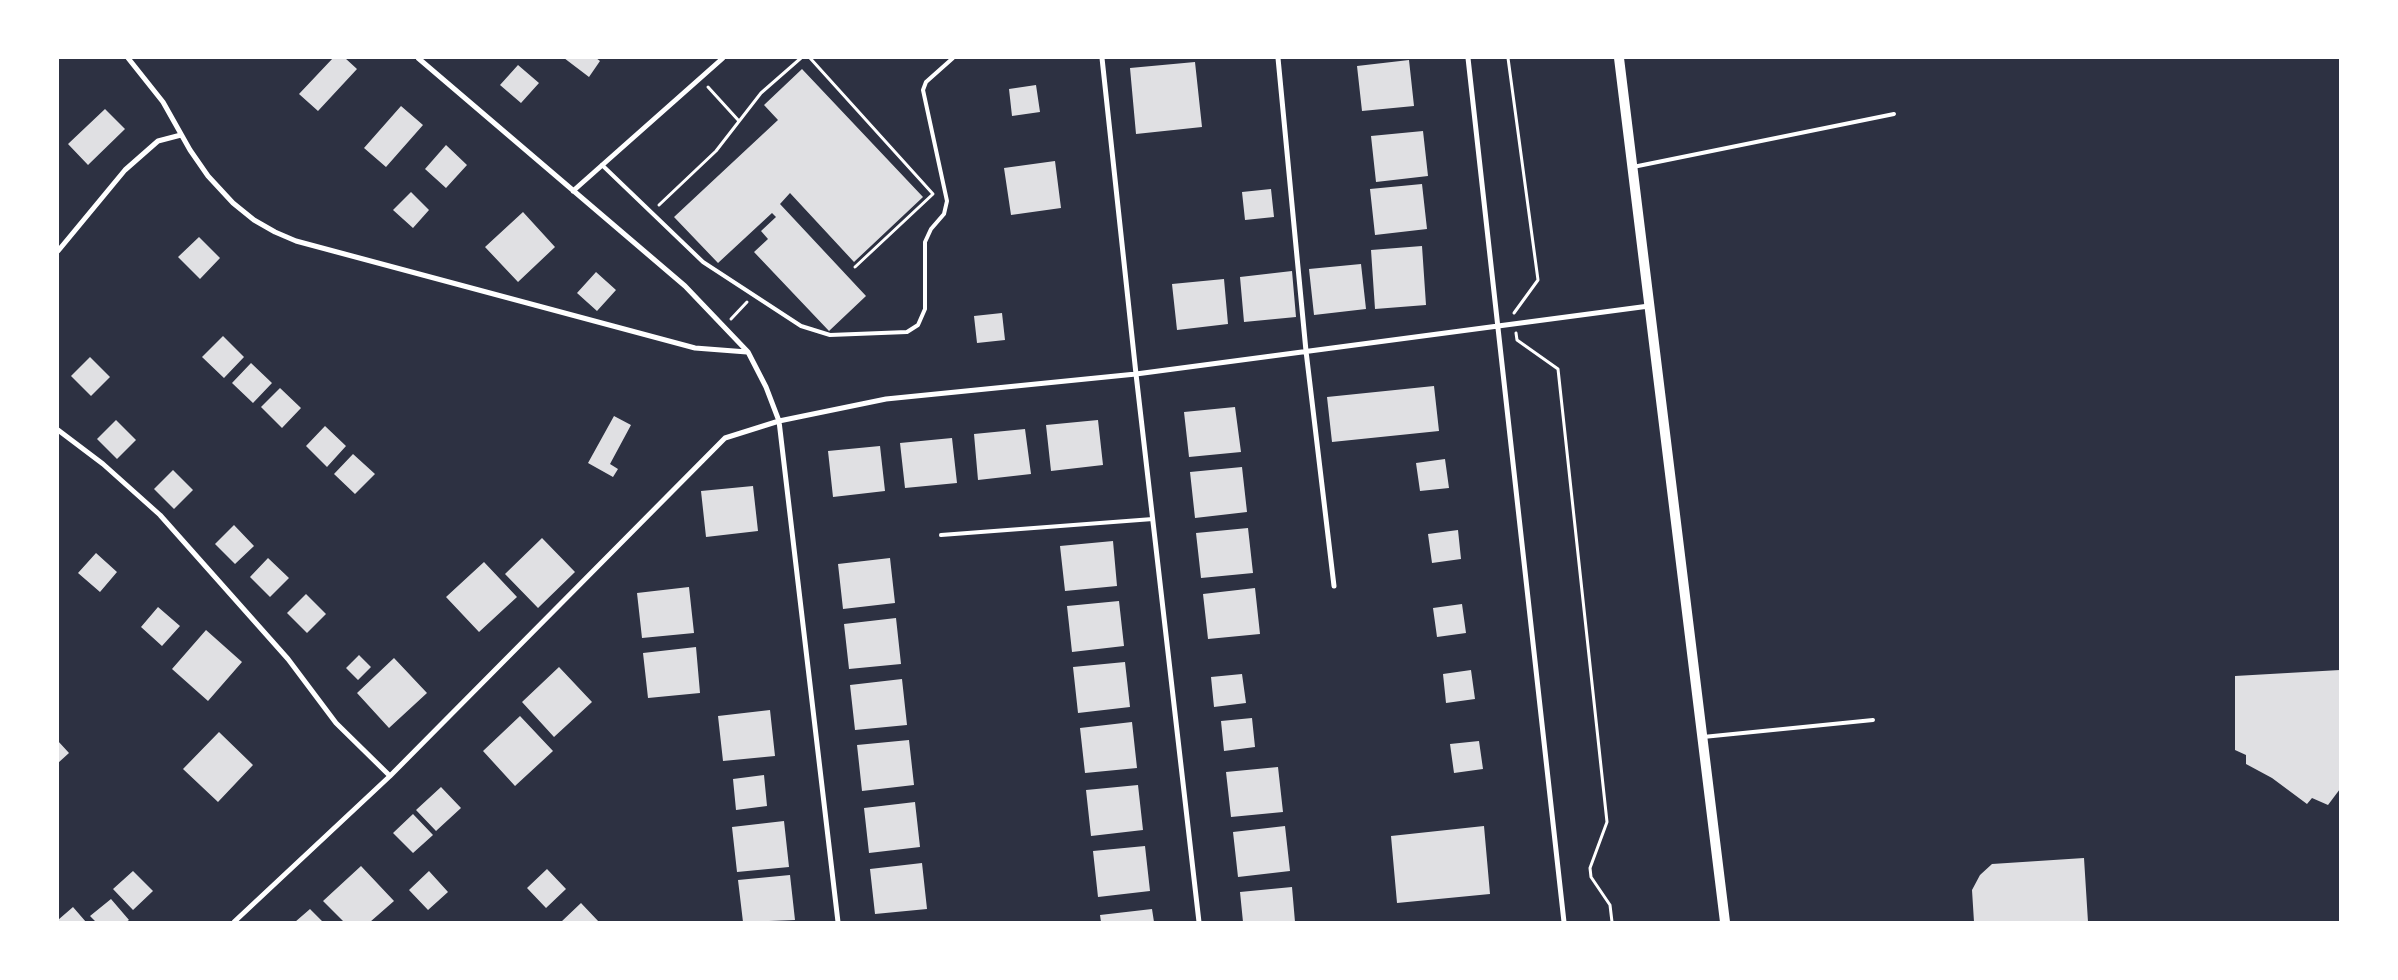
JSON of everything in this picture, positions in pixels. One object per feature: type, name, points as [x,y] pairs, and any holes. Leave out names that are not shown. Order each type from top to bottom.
[{"type":"main road","points":[[1619,58],[1726,922]]},
{"type":"street","points":[[128,58],[163,102],[181,135],[208,176],[233,203],[254,220],[296,241],[695,348],[748,352]]},
{"type":"street","points":[[418,58],[685,286],[748,352],[766,387],[779,421],[838,922]]},
{"type":"street","points":[[573,191],[723,58]]},
{"type":"street","points":[[1102,58],[1199,922]]},
{"type":"street","points":[[1278,58],[1306,351],[1334,586]]},
{"type":"street","points":[[1468,58],[1564,922]]},
{"type":"street","points":[[58,251],[125,170],[158,141],[181,135]]},
{"type":"street","points":[[234,922],[390,776],[725,438],[779,421],[886,399],[1136,374],[1650,306]]},
{"type":"street","points":[[58,430],[103,464],[160,515],[288,659],[336,723],[390,776]]},
{"type":"lane","points":[[602,165],[703,262],[801,326],[830,335],[907,332],[918,325],[926,309],[925,242],[931,229],[944,214],[947,201],[923,90],[926,82],[953,58]]},
{"type":"lane","points":[[1632,167],[1894,114]]},
{"type":"lane","points":[[941,535],[1153,519]]},
{"type":"lane","points":[[1703,737],[1872,720]]},
{"type":"path","points":[[651,212],[716,151],[761,93],[801,58]]},
{"type":"path","points":[[810,58],[933,194],[855,267]]},
{"type":"path","points":[[1508,58],[1538,280],[1513,313],[1513,323],[1518,340],[1558,369],[1607,822],[1590,868],[1591,877],[1610,906],[1612,922]]},
{"type":"path","points":[[700,78],[739,122]]},
{"type":"path","points":[[724,327],[753,295]]},
{"type":"building","points":[[333,58],[345,58],[357,69],[318,111],[299,94]]},
{"type":"building","points":[[564,58],[596,58],[600,61],[589,77]]},
{"type":"building","points":[[1409,60],[1414,106],[1362,111],[1357,66]]},
{"type":"building","points":[[1195,62],[1202,127],[1136,134],[1130,68]]},
{"type":"building","points":[[518,65],[539,83],[521,103],[500,85]]},
{"type":"building","points":[[802,69],[923,197],[854,262],[790,193],[780,204],[866,296],[829,331],[754,252],[768,239],[761,231],[776,217],[772,213],[718,263],[674,217],[778,120],[764,105]]},
{"type":"building","points":[[1036,85],[1040,112],[1012,116],[1009,89]]},
{"type":"building","points":[[401,106],[423,125],[386,167],[364,148]]},
{"type":"building","points":[[105,109],[125,129],[88,165],[68,144]]},
{"type":"building","points":[[1423,131],[1428,176],[1376,182],[1371,136]]},
{"type":"building","points":[[446,145],[467,165],[446,188],[425,169]]},
{"type":"building","points":[[1055,161],[1061,208],[1011,215],[1004,168]]},
{"type":"building","points":[[1422,184],[1427,229],[1375,235],[1370,189]]},
{"type":"building","points":[[1271,189],[1274,217],[1245,220],[1242,192]]},
{"type":"building","points":[[411,192],[429,210],[413,228],[393,210]]},
{"type":"building","points":[[523,212],[555,247],[518,282],[485,247]]},
{"type":"building","points":[[199,237],[220,258],[200,279],[178,257]]},
{"type":"building","points":[[1422,246],[1426,305],[1375,309],[1371,250]]},
{"type":"building","points":[[1361,264],[1366,309],[1314,315],[1309,269]]},
{"type":"building","points":[[1292,271],[1296,317],[1244,322],[1240,277]]},
{"type":"building","points":[[596,272],[616,290],[597,311],[577,293]]},
{"type":"building","points":[[1224,279],[1228,324],[1177,330],[1172,284]]},
{"type":"building","points":[[1002,313],[1005,340],[977,343],[974,316]]},
{"type":"building","points":[[223,336],[244,357],[224,378],[202,357]]},
{"type":"building","points":[[90,357],[110,377],[91,396],[71,376]]},
{"type":"building","points":[[251,363],[272,383],[253,403],[232,383]]},
{"type":"building","points":[[1434,386],[1439,431],[1332,442],[1327,397]]},
{"type":"building","points":[[280,388],[301,408],[282,428],[261,407]]},
{"type":"building","points":[[1235,407],[1241,452],[1189,457],[1184,412]]},
{"type":"building","points":[[614,416],[631,425],[610,464],[618,469],[613,477],[588,463]]},
{"type":"building","points":[[116,420],[136,440],[117,459],[97,439]]},
{"type":"building","points":[[1098,420],[1103,465],[1051,471],[1046,425]]},
{"type":"building","points":[[325,426],[346,446],[327,467],[306,446]]},
{"type":"building","points":[[1025,429],[1031,474],[978,480],[974,434]]},
{"type":"building","points":[[952,438],[957,483],[905,488],[900,443]]},
{"type":"building","points":[[880,446],[885,491],[833,497],[828,451]]},
{"type":"building","points":[[353,454],[375,474],[355,494],[334,474]]},
{"type":"building","points":[[1445,459],[1449,488],[1420,491],[1416,463]]},
{"type":"building","points":[[1242,467],[1247,512],[1195,518],[1190,472]]},
{"type":"building","points":[[173,470],[193,490],[174,509],[154,489]]},
{"type":"building","points":[[753,486],[758,531],[706,537],[701,491]]},
{"type":"building","points":[[234,525],[254,546],[235,564],[215,544]]},
{"type":"building","points":[[1248,528],[1253,573],[1201,578],[1196,533]]},
{"type":"building","points":[[1458,530],[1461,559],[1432,563],[1428,534]]},
{"type":"building","points":[[542,538],[575,572],[538,608],[505,574]]},
{"type":"building","points":[[1113,541],[1117,586],[1065,591],[1060,546]]},
{"type":"building","points":[[96,553],[117,572],[100,592],[78,573]]},
{"type":"building","points":[[268,558],[289,578],[270,597],[250,577]]},
{"type":"building","points":[[890,558],[895,603],[843,609],[838,564]]},
{"type":"building","points":[[484,562],[517,597],[479,632],[446,597]]},
{"type":"building","points":[[689,587],[694,633],[642,638],[637,593]]},
{"type":"building","points":[[1255,588],[1260,634],[1208,639],[1203,594]]},
{"type":"building","points":[[306,594],[326,614],[307,633],[287,613]]},
{"type":"building","points":[[1119,601],[1124,646],[1072,652],[1067,606]]},
{"type":"building","points":[[1462,604],[1466,633],[1437,637],[1433,608]]},
{"type":"building","points":[[158,607],[180,626],[162,646],[141,627]]},
{"type":"building","points":[[896,618],[901,664],[849,669],[844,624]]},
{"type":"building","points":[[206,630],[242,662],[208,701],[172,669]]},
{"type":"building","points":[[696,647],[700,693],[648,698],[643,653]]},
{"type":"building","points":[[359,655],[371,667],[358,680],[346,668]]},
{"type":"building","points":[[394,658],[427,693],[389,728],[357,693]]},
{"type":"building","points":[[1125,662],[1130,707],[1078,713],[1073,667]]},
{"type":"building","points":[[559,667],[592,702],[554,737],[522,702]]},
{"type":"building","points":[[1471,670],[1475,699],[1446,703],[1443,674]]},
{"type":"building","points":[[2340,670],[2340,789],[2328,805],[2312,798],[2307,804],[2272,778],[2246,764],[2246,755],[2235,750],[2235,676]]},
{"type":"building","points":[[1242,674],[1246,703],[1214,707],[1211,677]]},
{"type":"building","points":[[902,679],[907,725],[855,730],[850,685]]},
{"type":"building","points":[[770,710],[775,756],[723,761],[718,716]]},
{"type":"building","points":[[520,716],[553,751],[515,786],[483,751]]},
{"type":"building","points":[[1252,718],[1255,747],[1224,751],[1221,721]]},
{"type":"building","points":[[1132,722],[1137,768],[1085,773],[1080,728]]},
{"type":"building","points":[[219,732],[253,765],[218,802],[183,769]]},
{"type":"building","points":[[909,740],[914,785],[862,791],[857,745]]},
{"type":"building","points":[[58,741],[69,753],[58,763]]},
{"type":"building","points":[[1479,741],[1483,769],[1454,773],[1450,744]]},
{"type":"building","points":[[1278,767],[1283,812],[1231,817],[1226,772]]},
{"type":"building","points":[[764,775],[767,806],[736,810],[733,779]]},
{"type":"building","points":[[1138,785],[1143,830],[1091,836],[1086,790]]},
{"type":"building","points":[[441,787],[461,808],[436,831],[416,810]]},
{"type":"building","points":[[915,802],[920,847],[869,853],[864,808]]},
{"type":"building","points":[[413,814],[433,835],[413,853],[393,833]]},
{"type":"building","points":[[784,821],[789,867],[737,872],[732,827]]},
{"type":"building","points":[[1285,826],[1290,871],[1238,877],[1233,832]]},
{"type":"building","points":[[1484,826],[1490,894],[1397,903],[1391,836]]},
{"type":"building","points":[[1145,846],[1150,891],[1098,897],[1093,851]]},
{"type":"building","points":[[2084,858],[2088,922],[1974,922],[1972,890],[1980,875],[1992,864]]},
{"type":"building","points":[[922,863],[927,909],[875,914],[870,869]]},
{"type":"building","points":[[361,866],[394,901],[370,922],[344,922],[323,901]]},
{"type":"building","points":[[547,869],[566,889],[546,908],[527,888]]},
{"type":"building","points":[[133,871],[153,891],[133,910],[113,889]]},
{"type":"building","points":[[429,871],[448,892],[428,910],[409,890]]},
{"type":"building","points":[[790,875],[795,920],[743,922],[738,880]]},
{"type":"building","points":[[1292,887],[1295,922],[1243,922],[1240,892]]},
{"type":"building","points":[[111,899],[129,920],[126,922],[96,922],[90,916]]},
{"type":"building","points":[[581,903],[599,922],[561,922]]},
{"type":"building","points":[[73,907],[86,922],[58,922],[58,920]]},
{"type":"building","points":[[310,909],[323,922],[295,922]]},
{"type":"building","points":[[1152,909],[1154,922],[1101,922],[1100,915]]}]
